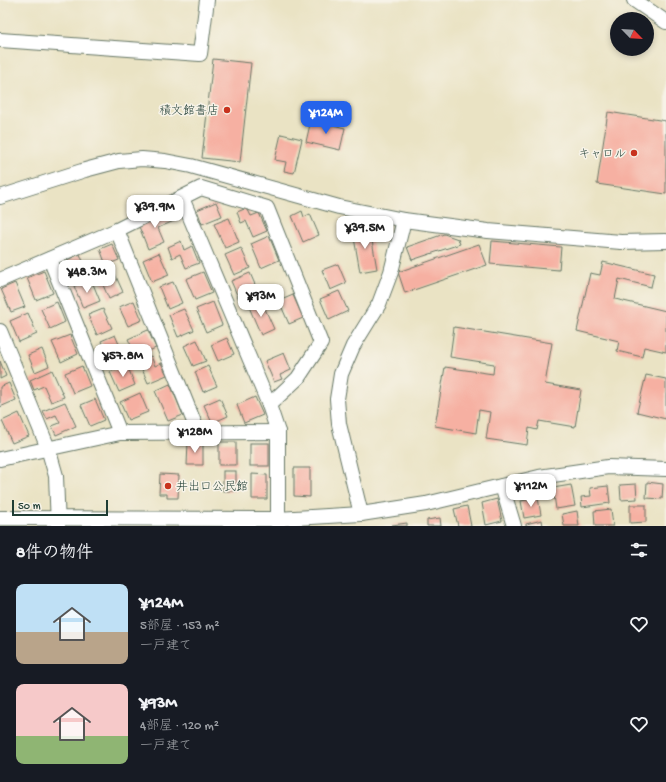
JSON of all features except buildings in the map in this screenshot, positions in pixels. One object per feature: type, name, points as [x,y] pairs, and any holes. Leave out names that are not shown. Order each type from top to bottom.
[{"type":"street","points":[[0,40],[200,54],[207,0]]},
{"type":"street","points":[[634,0],[666,22]]},
{"type":"street","points":[[0,197],[85,170],[119,161],[142,159],[165,161],[192,166],[339,207],[404,220],[488,231],[621,242],[666,241]]},
{"type":"street","points":[[0,280],[117,230],[201,188],[267,208],[321,343],[298,378],[269,405]]},
{"type":"street","points":[[182,198],[269,405],[278,432],[278,522]]},
{"type":"street","points":[[361,514],[339,424],[336,399],[340,374],[353,346],[379,304],[391,272],[404,220]]},
{"type":"street","points":[[117,230],[198,432]]},
{"type":"street","points":[[50,258],[120,433]]},
{"type":"street","points":[[0,331],[48,448],[56,476],[58,522]]},
{"type":"street","points":[[0,459],[120,433],[278,432]]},
{"type":"street","points":[[0,518],[58,522],[278,522],[361,514],[426,504],[539,477],[608,467],[666,468]]},
{"type":"street","points":[[502,486],[514,526]]},
{"type":"place","name":"積文館書店","points":[[227,110]]},
{"type":"place","name":"キャロル","points":[[634,153]]},
{"type":"place","name":"井出口公民館","points":[[168,486]]}]
